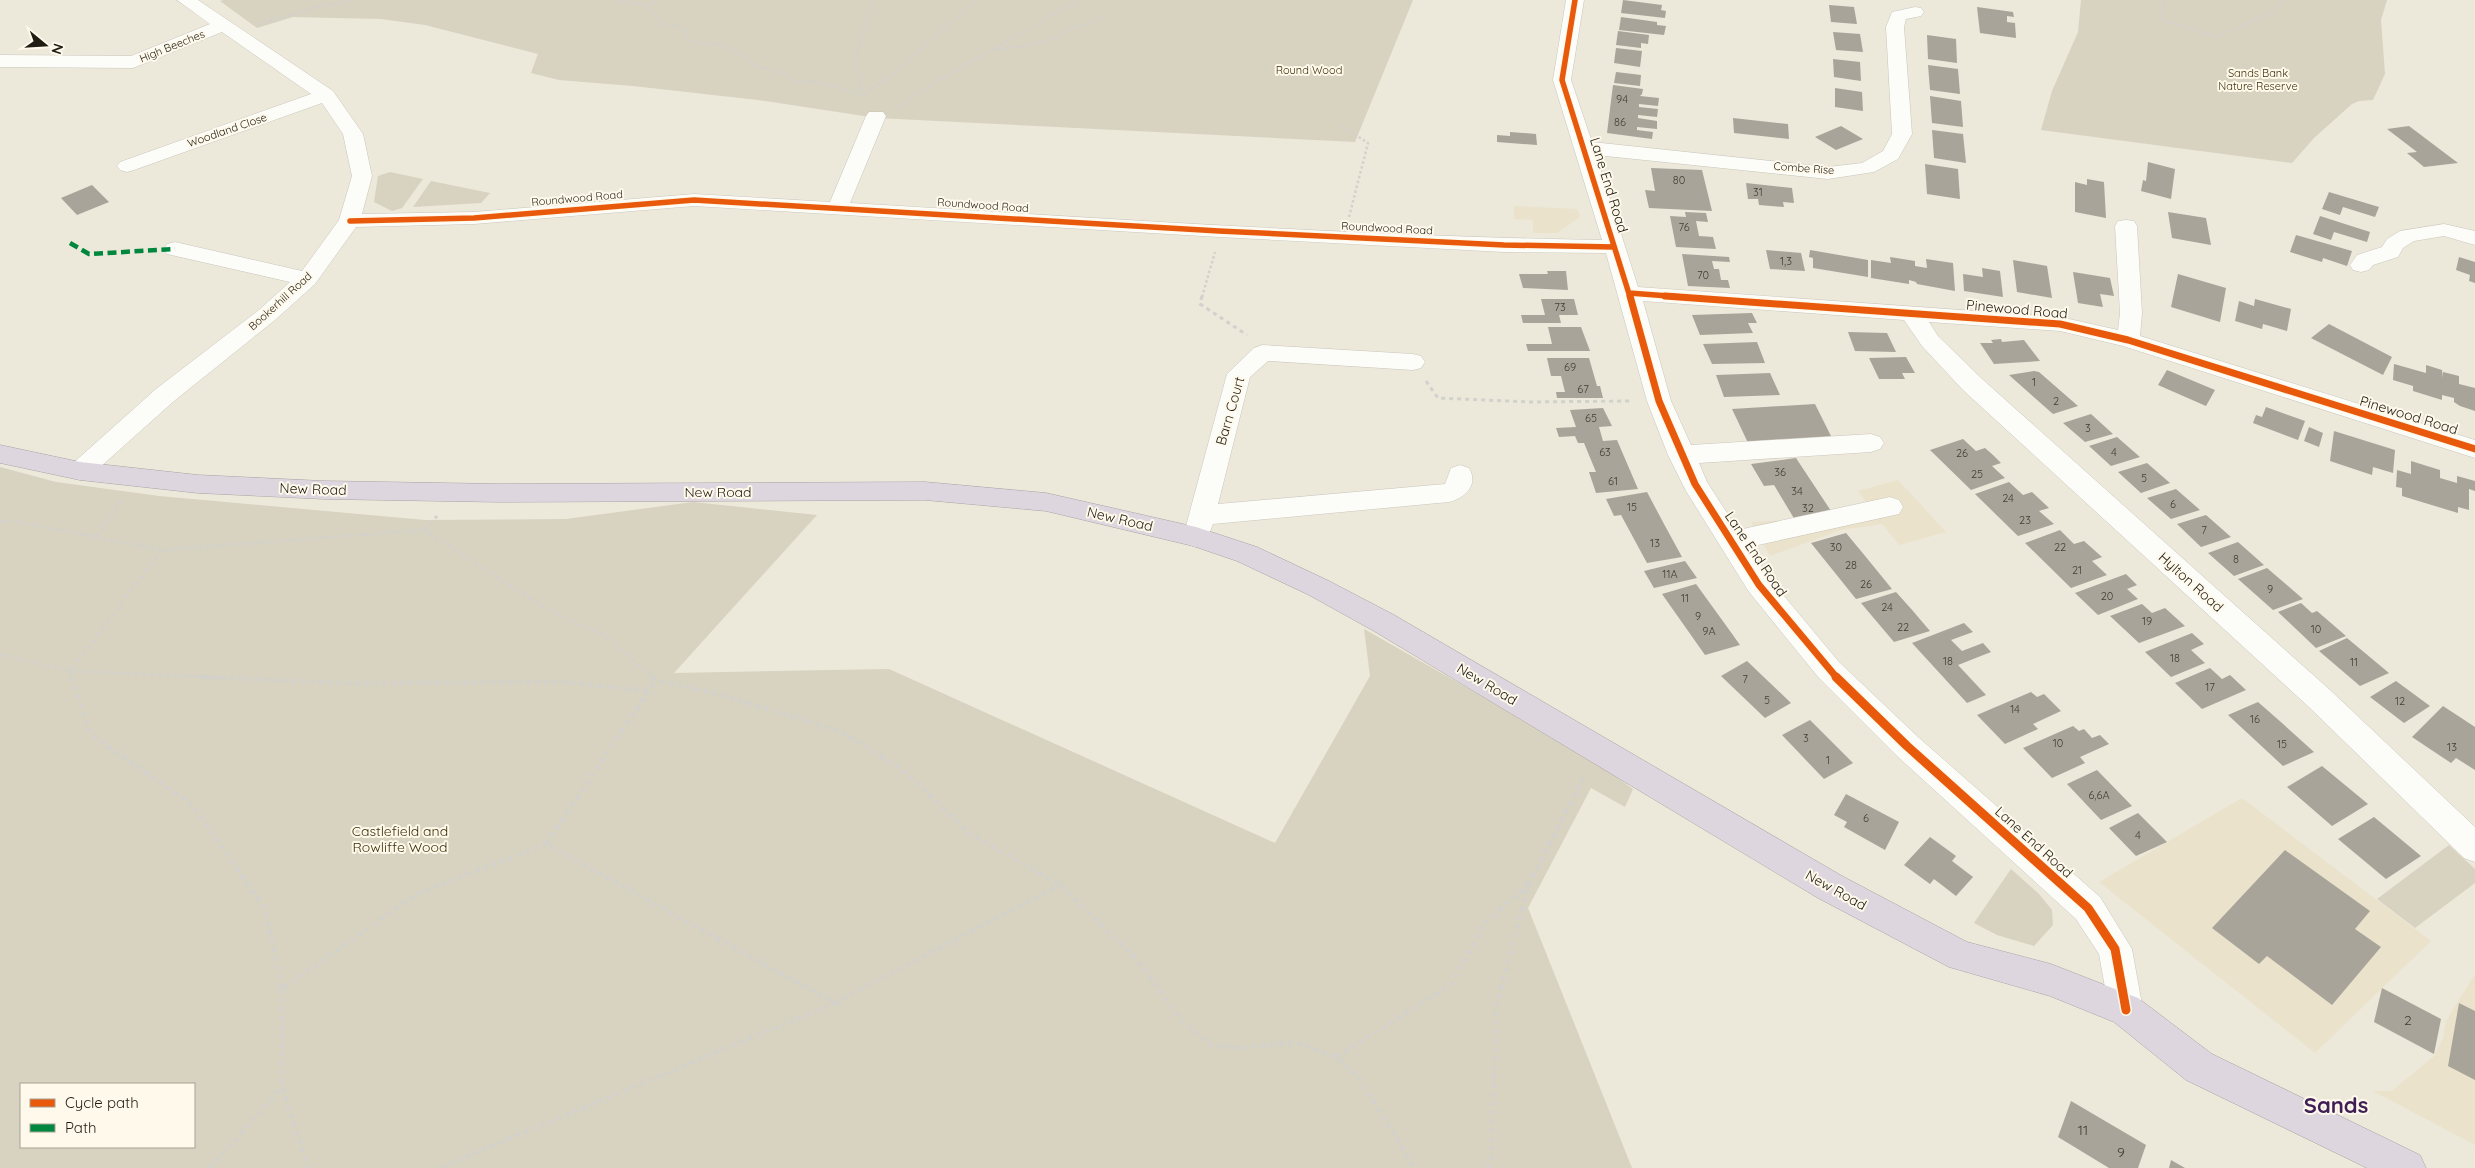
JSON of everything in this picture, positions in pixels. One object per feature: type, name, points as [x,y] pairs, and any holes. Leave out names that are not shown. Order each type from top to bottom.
[{"type":"highway","name":"New Road","points":[[0,454],[80,471],[142,478],[198,484],[324,490],[501,493],[925,491],[1046,502],[1199,526],[1247,554],[1319,588],[1384,623],[1830,887],[1961,956],[2050,980],[2126,1010],[2199,1067],[2407,1168]]},
{"type":"street","name":"Bookerhill Road","points":[[80,471],[165,395],[307,280],[350,220],[362,176],[353,134],[326,96],[186,0]]},
{"type":"street","name":"Lane End Road","points":[[1575,0],[1562,80],[1585,148],[1629,293],[1659,401],[1695,484],[1759,585],[1829,670],[1907,746],[2088,908],[2115,950],[2126,1010]]},
{"type":"street","name":"Combe Rise","points":[[1585,148],[1623,150],[1828,172],[1867,168],[1890,155],[1902,134],[1896,27],[1898,16],[1915,12]]},
{"type":"street","name":"High Beeches","points":[[0,61],[133,62],[224,25]]},
{"type":"street","name":"Woodland Close","points":[[128,166],[326,96]]},
{"type":"street","points":[[838,207],[882,114]]},
{"type":"street","name":"Roundwood Road","points":[[350,220],[474,218],[694,200],[838,207],[1219,232],[1504,245],[1614,247]]},
{"type":"street","points":[[2126,226],[2131,313],[2128,340]]},
{"type":"street","points":[[2361,265],[2365,260],[2390,252],[2396,244],[2408,236],[2444,230],[2475,238]]},
{"type":"street","points":[[175,249],[307,280]]},
{"type":"street","name":"Pinewood Road","points":[[1629,293],[2060,324],[2128,340],[2475,449]]},
{"type":"street","name":"Hylton Road","points":[[1911,313],[1930,342],[1972,384],[2320,699],[2475,848]]},
{"type":"street","points":[[1262,353],[1413,362]]},
{"type":"street","name":"Barn Court","points":[[1199,526],[1239,374],[1262,353]]},
{"type":"street","points":[[1681,455],[1871,443]]},
{"type":"street","points":[[1199,526],[1450,493],[1458,487],[1460,474]]},
{"type":"street","points":[[1731,541],[1890,507]]},
{"type":"path","points":[[255,26],[312,8],[356,0]]},
{"type":"path","points":[[617,0],[645,6],[661,0]]},
{"type":"path","points":[[644,0],[645,6],[663,24],[683,28],[687,32],[687,39],[692,42],[727,46],[757,66],[783,73],[794,81],[818,82],[864,95]]},
{"type":"path","points":[[874,0],[854,62],[864,95],[882,114],[901,106],[941,79],[1078,0]]},
{"type":"path","points":[[864,95],[900,68],[976,0]]},
{"type":"path","points":[[2164,0],[2160,19],[2216,37],[2268,14],[2283,0]]},
{"type":"path","points":[[995,49],[1026,46],[1058,37],[1074,27],[1097,21],[1107,12]]},
{"type":"path","points":[[1342,126],[1368,143],[1344,237]]},
{"type":"path","points":[[1219,232],[1200,304],[1244,332],[1262,353]]},
{"type":"path","points":[[1413,362],[1438,398],[1530,402],[1659,401]]},
{"type":"path","points":[[96,536],[142,478]]},
{"type":"path","points":[[0,521],[13,521],[162,550],[424,530],[548,610],[605,636],[656,680],[722,695],[841,732],[902,769],[969,833],[1060,885],[1135,957],[1183,1021],[1212,1046],[1247,1048],[1295,1042],[1336,1057],[1360,1078],[1414,1168]]},
{"type":"path","points":[[70,671],[162,550]]},
{"type":"path","points":[[0,654],[70,671],[342,683],[563,682],[648,691]]},
{"type":"path","points":[[70,671],[90,734],[193,805],[265,909],[282,989],[282,1087],[308,1168]]},
{"type":"path","points":[[282,989],[417,894],[546,844],[656,680]]},
{"type":"path","points":[[1488,1168],[1492,1158],[1496,1007],[1529,883],[1584,777],[1592,781]]},
{"type":"path","points":[[546,844],[835,1003]]},
{"type":"path","points":[[1336,1057],[1452,985],[1485,923],[1529,883]]},
{"type":"path","points":[[439,1168],[835,1003],[1060,885]]},
{"type":"path","points":[[210,1168],[282,1087]]},
{"type":"shaded area","points":[[1514,206],[1577,209],[1580,217],[1557,233],[1533,233],[1533,220],[1514,219]]},
{"type":"shaded area","points":[[1898,480],[1946,532],[1899,545],[1882,524],[1841,530],[1770,556],[1751,522],[1827,518],[1871,509],[1858,491]]},
{"type":"shaded area","points":[[2242,798],[2431,941],[2315,1053],[2099,882]]},
{"type":"shaded area","points":[[2475,974],[2475,1145],[2373,1091],[2392,1091],[2434,1056],[2443,1038],[2446,1021]]},
{"type":"green space","name":"Round Wood","points":[[1413,0],[1355,142],[877,118],[758,100],[559,80],[531,73],[538,54],[425,25],[381,19],[293,17],[257,28],[220,1]]},
{"type":"green space","name":"Sands Bank Nature Reserve","points":[[2081,0],[2387,0],[2381,20],[2385,74],[2373,100],[2359,101],[2352,104],[2314,138],[2292,163],[2041,130],[2052,91],[2078,32]]},
{"type":"green space","points":[[390,172],[423,179],[402,208],[392,211],[374,202],[378,176]]},
{"type":"green space","points":[[431,181],[490,193],[481,203],[413,207]]},
{"type":"green space","name":"Castlefield and Rowliffe Wood","points":[[0,467],[56,482],[159,496],[425,520],[566,519],[693,502],[817,515],[674,673],[889,669],[1275,843],[1370,676],[1364,629],[1589,757],[1633,789],[1625,807],[1591,788],[1528,908],[1632,1168],[0,1168]]},
{"type":"green space","points":[[2449,845],[2475,869],[2475,883],[2415,928],[2377,899]]},
{"type":"green space","points":[[2011,869],[2039,894],[2052,910],[2053,925],[2034,946],[1997,935],[1974,923]]},
{"type":"building","points":[[1623,0],[1662,5],[1661,10],[1666,11],[1665,18],[1621,13]]},
{"type":"building","points":[[1829,5],[1854,7],[1857,24],[1831,22]]},
{"type":"building","points":[[1977,7],[2013,12],[2014,17],[2007,16],[2007,22],[2015,23],[2016,38],[1980,33]]},
{"type":"building","points":[[1621,17],[1657,22],[1657,25],[1666,26],[1664,35],[1619,30]]},
{"type":"building","points":[[1618,31],[1649,35],[1648,44],[1641,43],[1641,48],[1616,45]]},
{"type":"building","points":[[1833,32],[1860,34],[1863,52],[1836,50]]},
{"type":"building","points":[[1927,35],[1956,39],[1957,63],[1928,59]]},
{"type":"building","points":[[1616,48],[1642,51],[1640,67],[1614,63]]},
{"type":"building","points":[[1833,59],[1860,62],[1861,81],[1834,77]]},
{"type":"building","points":[[1928,65],[1958,69],[1960,94],[1930,90]]},
{"type":"building","points":[[1616,72],[1641,75],[1640,86],[1614,83]]},
{"type":"building","points":[[1613,85],[1643,89],[1640,96],[1659,98],[1658,106],[1639,104],[1639,107],[1658,109],[1657,117],[1638,115],[1638,118],[1657,121],[1657,129],[1637,127],[1637,130],[1653,132],[1652,139],[1607,133]]},
{"type":"building","points":[[1835,88],[1862,92],[1863,111],[1835,107]]},
{"type":"building","points":[[1930,96],[1961,101],[1963,127],[1932,123]]},
{"type":"building","points":[[1733,118],[1788,124],[1789,139],[1734,133]]},
{"type":"building","points":[[1841,126],[1863,139],[1836,150],[1815,137]]},
{"type":"building","points":[[2409,126],[2458,163],[2424,167],[2407,153],[2417,152],[2387,129]]},
{"type":"building","points":[[1932,130],[1963,134],[1966,163],[1934,158]]},
{"type":"building","points":[[1510,132],[1536,134],[1537,145],[1497,142],[1497,135],[1510,136]]},
{"type":"building","points":[[2148,162],[2175,169],[2171,199],[2141,191],[2143,180],[2146,181]]},
{"type":"building","points":[[1925,164],[1958,169],[1960,199],[1927,194]]},
{"type":"building","points":[[1651,168],[1702,170],[1712,211],[1649,208],[1645,190],[1655,191]]},
{"type":"building","points":[[2087,179],[2104,182],[2106,218],[2075,212],[2075,182],[2087,185]]},
{"type":"building","points":[[1746,183],[1792,188],[1794,203],[1783,202],[1784,207],[1759,205],[1758,199],[1748,199]]},
{"type":"building","points":[[92,185],[109,202],[77,215],[61,198]]},
{"type":"building","points":[[2329,192],[2379,207],[2375,217],[2343,207],[2340,215],[2322,209]]},
{"type":"building","points":[[1685,212],[1706,213],[1708,222],[1696,221],[1699,236],[1713,237],[1716,249],[1676,247],[1670,216],[1686,217]]},
{"type":"building","points":[[2168,212],[2206,218],[2211,245],[2172,238]]},
{"type":"building","points":[[2320,216],[2370,232],[2367,242],[2334,232],[2331,240],[2313,234]]},
{"type":"building","points":[[2296,235],[2352,251],[2347,266],[2323,258],[2322,262],[2290,252]]},
{"type":"building","points":[[1766,250],[1801,253],[1805,271],[1770,269]]},
{"type":"building","points":[[1810,250],[1868,260],[1868,277],[1813,268],[1813,258],[1809,257]]},
{"type":"building","points":[[1682,254],[1729,257],[1730,262],[1712,261],[1714,269],[1719,269],[1721,280],[1728,280],[1730,288],[1688,286]]},
{"type":"building","points":[[1890,257],[1915,261],[1915,266],[1927,268],[1926,259],[1953,263],[1955,291],[1917,284],[1909,280],[1909,284],[1871,278],[1871,260],[1891,263]]},
{"type":"building","points":[[2459,257],[2475,262],[2475,283],[2469,281],[2470,275],[2456,270]]},
{"type":"building","points":[[2013,260],[2047,266],[2052,298],[2017,292]]},
{"type":"building","points":[[1982,268],[2000,271],[2003,297],[1964,291],[1963,274],[1983,277]]},
{"type":"building","points":[[1547,271],[1566,271],[1568,290],[1523,288],[1519,274],[1548,274]]},
{"type":"building","points":[[2073,272],[2110,278],[2114,296],[2100,294],[2103,307],[2078,303]]},
{"type":"building","points":[[2178,274],[2226,288],[2220,322],[2171,307]]},
{"type":"building","points":[[1541,299],[1574,299],[1578,315],[1559,315],[1561,323],[1523,323],[1521,315],[1545,315]]},
{"type":"building","points":[[2255,299],[2291,309],[2287,331],[2263,324],[2262,329],[2235,321],[2239,301],[2254,306]]},
{"type":"building","points":[[1752,313],[1757,323],[1748,323],[1753,333],[1700,335],[1692,315]]},
{"type":"building","points":[[2329,324],[2392,357],[2383,375],[2311,338]]},
{"type":"building","points":[[1548,327],[1581,327],[1590,351],[1528,351],[1526,344],[1552,344]]},
{"type":"building","points":[[1848,332],[1887,333],[1896,352],[1855,351]]},
{"type":"building","points":[[2001,339],[2002,342],[2024,340],[2040,361],[1994,364],[1980,343],[1993,343],[1991,340]]},
{"type":"building","points":[[1757,342],[1765,363],[1712,364],[1703,344]]},
{"type":"building","points":[[1906,357],[1915,373],[1902,373],[1905,379],[1879,379],[1869,358]]},
{"type":"building","points":[[1547,358],[1589,358],[1597,386],[1600,386],[1603,398],[1557,398],[1556,392],[1565,392],[1561,376],[1551,376]]},
{"type":"building","points":[[2394,364],[2426,373],[2426,365],[2442,370],[2443,378],[2443,372],[2459,376],[2459,384],[2475,388],[2475,411],[2460,406],[2454,402],[2454,398],[2442,395],[2442,400],[2413,391],[2413,386],[2393,380]]},
{"type":"building","points":[[2167,370],[2215,390],[2206,406],[2158,385]]},
{"type":"building","points":[[2039,372],[2078,406],[2053,414],[2009,375]]},
{"type":"building","points":[[1770,373],[1780,395],[1724,397],[1716,375]]},
{"type":"building","points":[[1815,404],[1833,440],[1749,445],[1732,409]]},
{"type":"building","points":[[2266,407],[2305,421],[2298,440],[2253,423],[2256,415],[2262,417]]},
{"type":"building","points":[[1603,408],[1612,426],[1599,427],[1603,441],[1617,440],[1638,489],[1596,493],[1589,472],[1596,472],[1584,443],[1578,443],[1575,436],[1559,437],[1556,428],[1576,427],[1570,410]]},
{"type":"building","points":[[2091,414],[2113,434],[2085,442],[2063,423]]},
{"type":"building","points":[[2309,427],[2323,433],[2319,447],[2304,441]]},
{"type":"building","points":[[2334,431],[2395,450],[2393,473],[2373,467],[2372,475],[2330,461]]},
{"type":"building","points":[[2117,437],[2140,457],[2111,466],[2089,446]]},
{"type":"building","points":[[1963,439],[1976,451],[1985,448],[1993,455],[2001,463],[1992,466],[2005,478],[1971,490],[1930,450]]},
{"type":"building","points":[[1796,458],[1833,514],[1795,520],[1774,485],[1764,486],[1751,464]]},
{"type":"building","points":[[2411,461],[2440,470],[2440,478],[2457,483],[2457,476],[2475,481],[2475,491],[2469,489],[2469,510],[2458,507],[2458,513],[2402,496],[2402,488],[2396,487],[2397,470],[2411,474]]},
{"type":"building","points":[[2147,463],[2170,483],[2141,493],[2118,472]]},
{"type":"building","points":[[2009,482],[2023,495],[2032,492],[2049,508],[2039,511],[2054,524],[2018,536],[1975,494]]},
{"type":"building","points":[[2176,489],[2200,510],[2171,519],[2147,498]]},
{"type":"building","points":[[1647,492],[1682,557],[1647,563],[1621,515],[1614,516],[1606,499]]},
{"type":"building","points":[[2206,515],[2231,537],[2201,547],[2177,524]]},
{"type":"building","points":[[2060,530],[2074,544],[2084,541],[2102,557],[2092,561],[2107,575],[2071,588],[2025,543]]},
{"type":"building","points":[[1846,533],[1892,589],[1856,599],[1811,543]]},
{"type":"building","points":[[2238,542],[2264,565],[2234,576],[2208,553]]},
{"type":"building","points":[[1685,561],[1697,578],[1654,588],[1644,571]]},
{"type":"building","points":[[2267,568],[2303,599],[2273,610],[2238,579]]},
{"type":"building","points":[[2126,574],[2137,585],[2127,589],[2138,599],[2098,615],[2075,593]]},
{"type":"building","points":[[1696,584],[1740,645],[1705,655],[1662,594]]},
{"type":"building","points":[[1896,592],[1930,631],[1894,642],[1861,603]]},
{"type":"building","points":[[2301,603],[2312,613],[2317,611],[2346,636],[2316,648],[2278,612]]},
{"type":"building","points":[[2142,604],[2152,613],[2165,608],[2185,626],[2139,643],[2110,616]]},
{"type":"building","points":[[1964,623],[1973,632],[1951,640],[1962,651],[1983,643],[1991,652],[1958,665],[1986,695],[1967,703],[1912,643]]},
{"type":"building","points":[[2192,633],[2204,644],[2191,650],[2205,663],[2171,677],[2145,652]]},
{"type":"building","points":[[2347,638],[2389,673],[2360,686],[2319,651]]},
{"type":"building","points":[[1747,661],[1791,703],[1765,718],[1721,676]]},
{"type":"building","points":[[2210,668],[2222,679],[2230,675],[2246,690],[2202,709],[2175,683]]},
{"type":"building","points":[[2396,681],[2430,706],[2404,723],[2370,697]]},
{"type":"building","points":[[2031,692],[2037,697],[2044,694],[2061,711],[2033,724],[2038,729],[2005,744],[1977,715]]},
{"type":"building","points":[[2258,702],[2314,752],[2283,766],[2228,715]]},
{"type":"building","points":[[2443,706],[2475,727],[2475,770],[2456,758],[2451,763],[2412,737]]},
{"type":"building","points":[[1810,720],[1853,763],[1824,779],[1782,735]]},
{"type":"building","points":[[2073,726],[2079,731],[2084,729],[2092,738],[2100,735],[2109,744],[2080,757],[2085,763],[2052,778],[2023,748]]},
{"type":"building","points":[[2322,766],[2368,804],[2332,826],[2287,787]]},
{"type":"building","points":[[2097,770],[2132,806],[2101,820],[2067,784]]},
{"type":"building","points":[[1846,794],[1899,822],[1885,850],[1844,827],[1847,822],[1834,815]]},
{"type":"building","points":[[2138,813],[2167,842],[2136,856],[2109,828]]},
{"type":"building","points":[[2374,817],[2421,856],[2386,879],[2338,839]]},
{"type":"building","points":[[1930,837],[1956,856],[1952,861],[1973,877],[1956,896],[1934,879],[1930,884],[1904,865]]},
{"type":"building","points":[[2285,850],[2370,911],[2355,929],[2381,947],[2332,1005],[2267,956],[2259,964],[2212,928]]},
{"type":"building","points":[[2382,988],[2441,1019],[2434,1054],[2374,1022]]},
{"type":"building","points":[[2459,1003],[2475,1011],[2475,1080],[2448,1066]]},
{"type":"building","points":[[2071,1101],[2146,1145],[2138,1168],[2109,1168],[2058,1137]]},
{"type":"building","points":[[2171,1160],[2185,1168],[2169,1168]]},
{"type":"marked path","points":[[70,243],[89,254],[175,249]]},
{"type":"cycle path","points":[[1575,0],[1562,80],[1629,293],[1659,401],[1695,484],[1759,585],[1829,670],[1907,746],[2088,908],[2115,949],[2126,1010]]},
{"type":"cycle path","points":[[350,221],[474,218],[694,200],[1219,231],[1504,245],[1614,247]]},
{"type":"cycle path","points":[[1629,293],[2060,324],[2128,340],[2475,449]]},
{"type":"district","name":"Sands","points":[[2336,1105]]}]
